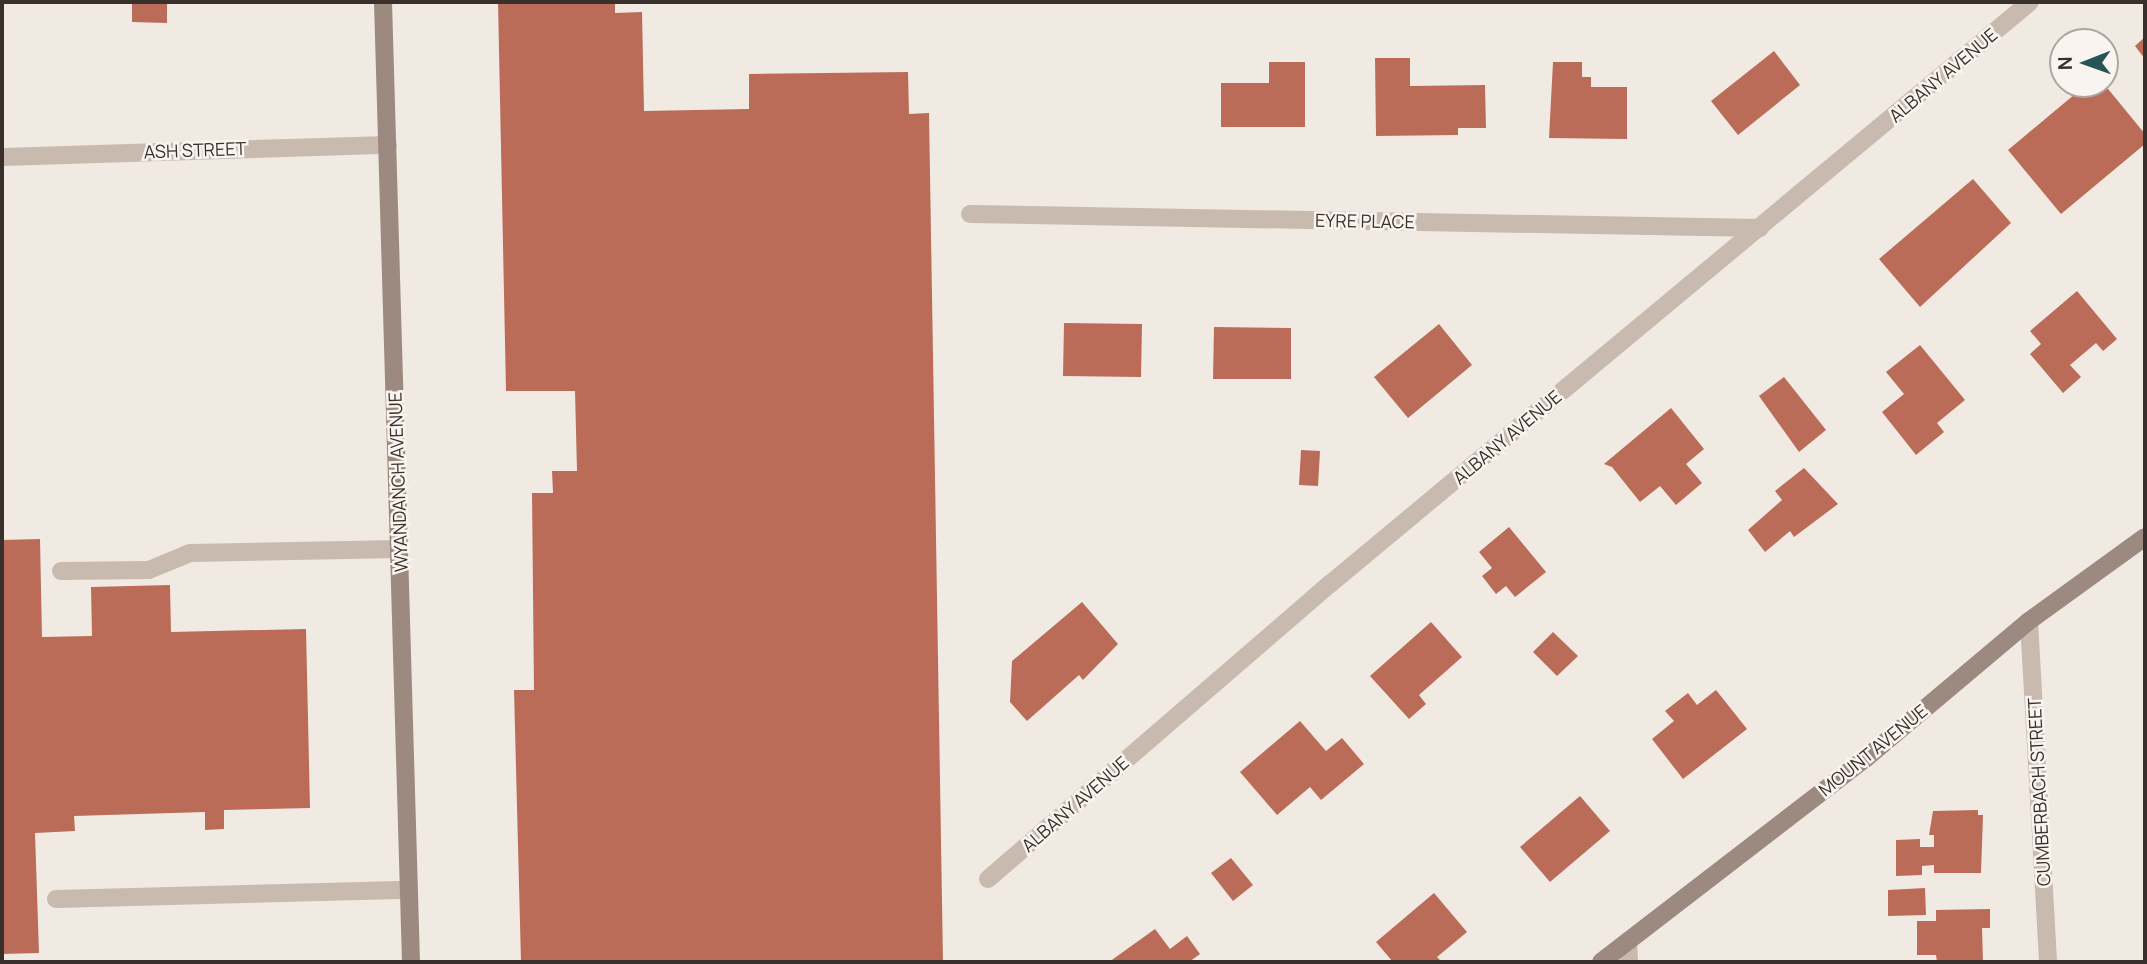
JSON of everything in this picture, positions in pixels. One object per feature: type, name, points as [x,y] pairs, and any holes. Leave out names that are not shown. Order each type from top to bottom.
[{"type":"street","name":"WYANDANCH AVENUE","points":[[383,2],[411,962]]},
{"type":"street","name":"ALBANY AVENUE","points":[[988,879],[1330,584],[2030,2]]},
{"type":"street","name":"ASH STREET","points":[[2,157],[388,145]]},
{"type":"street","name":"EYRE PLACE","points":[[970,214],[1760,228]]},
{"type":"street","name":"MOUNT AVENUE","points":[[1601,962],[1865,759],[2029,621],[2145,537]]},
{"type":"street","points":[[61,571],[149,570],[190,553],[400,549]]},
{"type":"street","name":"CUMBERBACH STREET","points":[[2029,621],[2048,962]]},
{"type":"street","points":[[56,899],[410,890]]},
{"type":"street","points":[[1628,941],[1629,962]]},
{"type":"building","points":[[132,2],[167,2],[167,23],[132,22]]},
{"type":"building","points":[[498,2],[615,2],[615,13],[642,12],[644,111],[749,109],[749,74],[908,72],[909,114],[929,113],[943,962],[521,962],[514,690],[534,690],[532,493],[553,493],[552,471],[577,471],[575,391],[506,391]]},
{"type":"building","points":[[2145,37],[2145,59],[2135,46]]},
{"type":"building","points":[[1774,51],[1800,85],[1738,135],[1711,101]]},
{"type":"building","points":[[1375,58],[1410,58],[1410,86],[1485,85],[1486,128],[1458,128],[1458,135],[1376,136]]},
{"type":"building","points":[[1269,62],[1305,62],[1305,127],[1221,127],[1221,83],[1269,83]]},
{"type":"building","points":[[1553,62],[1582,62],[1582,77],[1591,77],[1591,87],[1627,87],[1627,139],[1549,138]]},
{"type":"building","points":[[2070,98],[2115,98],[2145,134],[2145,144],[2061,214],[2008,150]]},
{"type":"building","points":[[1973,179],[2011,223],[1920,307],[1879,259]]},
{"type":"building","points":[[2077,291],[2117,339],[2103,351],[2096,343],[2070,365],[2081,377],[2063,393],[2030,354],[2041,344],[2030,331]]},
{"type":"building","points":[[1064,323],[1142,324],[1141,377],[1063,376]]},
{"type":"building","points":[[1439,324],[1472,365],[1408,418],[1374,377]]},
{"type":"building","points":[[1214,327],[1291,328],[1291,379],[1213,379]]},
{"type":"building","points":[[1920,345],[1965,400],[1937,423],[1944,432],[1916,455],[1882,412],[1904,394],[1886,372]]},
{"type":"building","points":[[1784,377],[1826,430],[1799,452],[1759,396]]},
{"type":"building","points":[[1671,408],[1704,449],[1686,464],[1702,483],[1676,505],[1660,486],[1640,502],[1612,467],[1604,464]]},
{"type":"building","points":[[1301,450],[1320,451],[1318,486],[1299,485]]},
{"type":"building","points":[[1804,468],[1838,504],[1794,537],[1790,531],[1765,552],[1748,530],[1782,500],[1775,491]]},
{"type":"building","points":[[1509,527],[1546,572],[1515,597],[1506,586],[1496,594],[1482,576],[1492,568],[1479,552]]},
{"type":"building","points":[[40,539],[42,637],[92,636],[91,587],[170,585],[171,632],[306,629],[310,808],[224,810],[224,829],[205,830],[205,812],[74,816],[75,831],[35,833],[39,953],[2,954],[2,540]]},
{"type":"building","points":[[1082,602],[1118,644],[1083,680],[1079,675],[1027,721],[1010,702],[1012,661]]},
{"type":"building","points":[[1431,622],[1462,657],[1419,695],[1426,704],[1409,719],[1370,676]]},
{"type":"building","points":[[1553,632],[1578,656],[1557,676],[1533,652]]},
{"type":"building","points":[[1716,690],[1747,729],[1683,779],[1652,739],[1674,721],[1665,711],[1688,693],[1697,705]]},
{"type":"building","points":[[1300,721],[1326,751],[1342,738],[1364,764],[1321,800],[1310,787],[1277,815],[1240,772]]},
{"type":"building","points":[[1580,796],[1610,831],[1550,882],[1520,847]]},
{"type":"building","points":[[1978,810],[1978,815],[1983,815],[1981,873],[1934,873],[1934,865],[1922,866],[1922,875],[1896,876],[1896,840],[1920,839],[1920,847],[1934,847],[1934,835],[1929,835],[1933,811]]},
{"type":"building","points":[[1231,858],[1253,885],[1233,901],[1211,873]]},
{"type":"building","points":[[1925,888],[1926,915],[1888,916],[1888,890]]},
{"type":"building","points":[[1434,893],[1467,932],[1437,957],[1442,962],[1393,962],[1376,942]]},
{"type":"building","points":[[1990,909],[1990,928],[1982,928],[1983,962],[1937,962],[1936,955],[1917,955],[1917,921],[1936,921],[1936,910]]},
{"type":"building","points":[[1155,929],[1170,949],[1187,936],[1200,954],[1189,962],[1109,962]]}]
